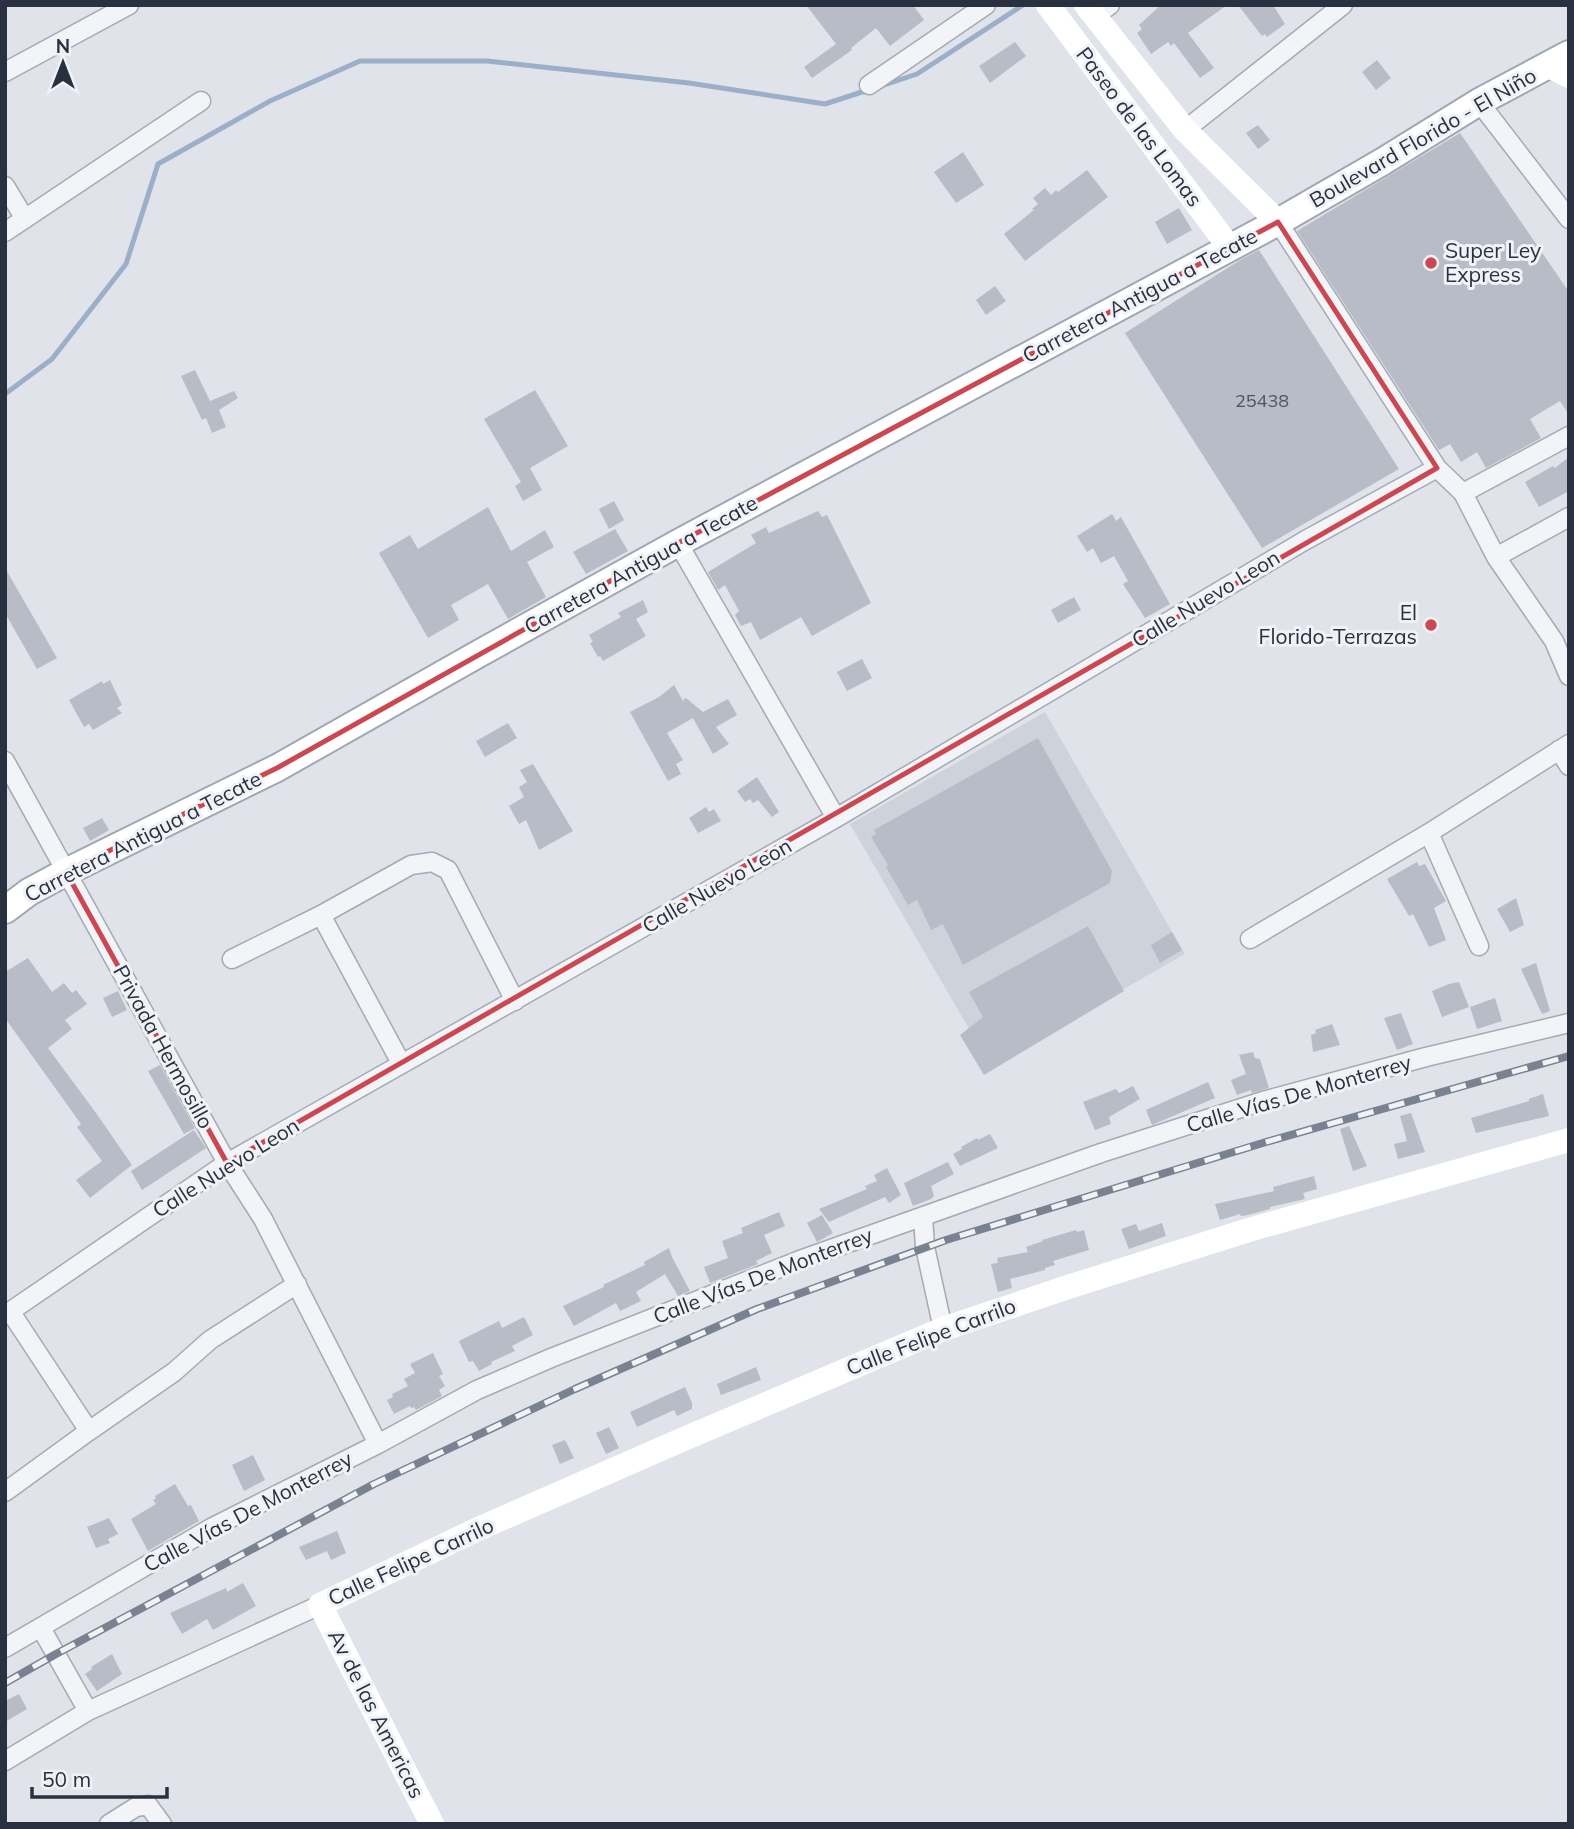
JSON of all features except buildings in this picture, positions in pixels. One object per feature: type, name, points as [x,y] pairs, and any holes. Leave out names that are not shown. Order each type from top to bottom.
[{"type":"main road","name":"Boulevard Florido - El Niño","points":[[1278,222],[1479,102],[1562,65]]},
{"type":"main road","name":"Carretera Antigua a Tecate","points":[[5,910],[29,892],[66,872],[277,768],[678,543],[1278,222]]},
{"type":"street","points":[[5,72],[129,5]]},
{"type":"street","points":[[869,85],[986,5]]},
{"type":"street","points":[[1185,130],[1343,5]]},
{"type":"street","name":"Paseo de las Lomas","points":[[1050,8],[1230,248]]},
{"type":"street","name":"Paseo de las Lomas","points":[[1097,9],[1135,69],[1185,130],[1278,222]]},
{"type":"street","points":[[1109,86],[1135,69]]},
{"type":"street","points":[[5,232],[201,101]]},
{"type":"street","points":[[1479,102],[1569,219]]},
{"type":"street","points":[[5,186],[25,219]]},
{"type":"street","points":[[1278,222],[1437,468],[1463,493],[1496,557],[1561,638],[1569,676]]},
{"type":"street","points":[[1463,493],[1569,436]]},
{"type":"street","name":"Calle Nuevo Leon","points":[[8,1313],[228,1163],[836,818],[1304,541],[1437,468]]},
{"type":"street","points":[[1496,557],[1569,517]]},
{"type":"street","points":[[678,543],[836,818]]},
{"type":"street","points":[[1250,939],[1564,747],[1569,766]]},
{"type":"street","name":"Privada Hermosillo","points":[[5,761],[228,1163],[263,1219],[378,1444]]},
{"type":"street","points":[[1429,832],[1479,946]]},
{"type":"street","points":[[232,959],[321,915],[411,865],[432,862],[448,870],[514,1001]]},
{"type":"street","points":[[321,915],[401,1063]]},
{"type":"street","name":"Calle Vías De Monterrey","points":[[5,1648],[212,1528],[378,1444],[477,1390],[538,1364],[800,1260],[1101,1153],[1263,1101],[1426,1057],[1569,1023]]},
{"type":"street","name":"Calle Felipe Carrilo","points":[[320,1605],[490,1524],[943,1329],[1252,1229],[1569,1140]]},
{"type":"street","points":[[923,1216],[925,1247],[943,1329]]},
{"type":"street","points":[[5,1492],[174,1372],[210,1340],[297,1284]]},
{"type":"street","points":[[8,1313],[89,1431]]},
{"type":"street","points":[[5,1761],[88,1711],[320,1605]]},
{"type":"street","name":"Av de las Americas","points":[[320,1605],[432,1824]]},
{"type":"street","points":[[41,1628],[88,1711]]},
{"type":"street","points":[[109,1824],[136,1807],[148,1805],[162,1824]]},
{"type":"highlighted area","points":[[1278,222],[1437,468],[227,1163],[66,872],[277,768],[678,543]]},
{"type":"shaded area","points":[[1045,712],[1185,954],[990,1065],[850,824]]},
{"type":"waterway","points":[[881,86],[917,74],[1023,5]]},
{"type":"waterway","points":[[5,394],[52,359],[126,264],[158,164],[270,101],[360,61],[487,61],[689,83],[825,104],[868,90]]},
{"type":"railway","points":[[5,1683],[374,1484],[575,1389],[757,1309],[946,1240],[1266,1142],[1569,1056]]},
{"type":"place","name":"Super Ley Express","points":[[1431,263]]},
{"type":"place","name":"El Florido-Terrazas","points":[[1431,625]]}]
